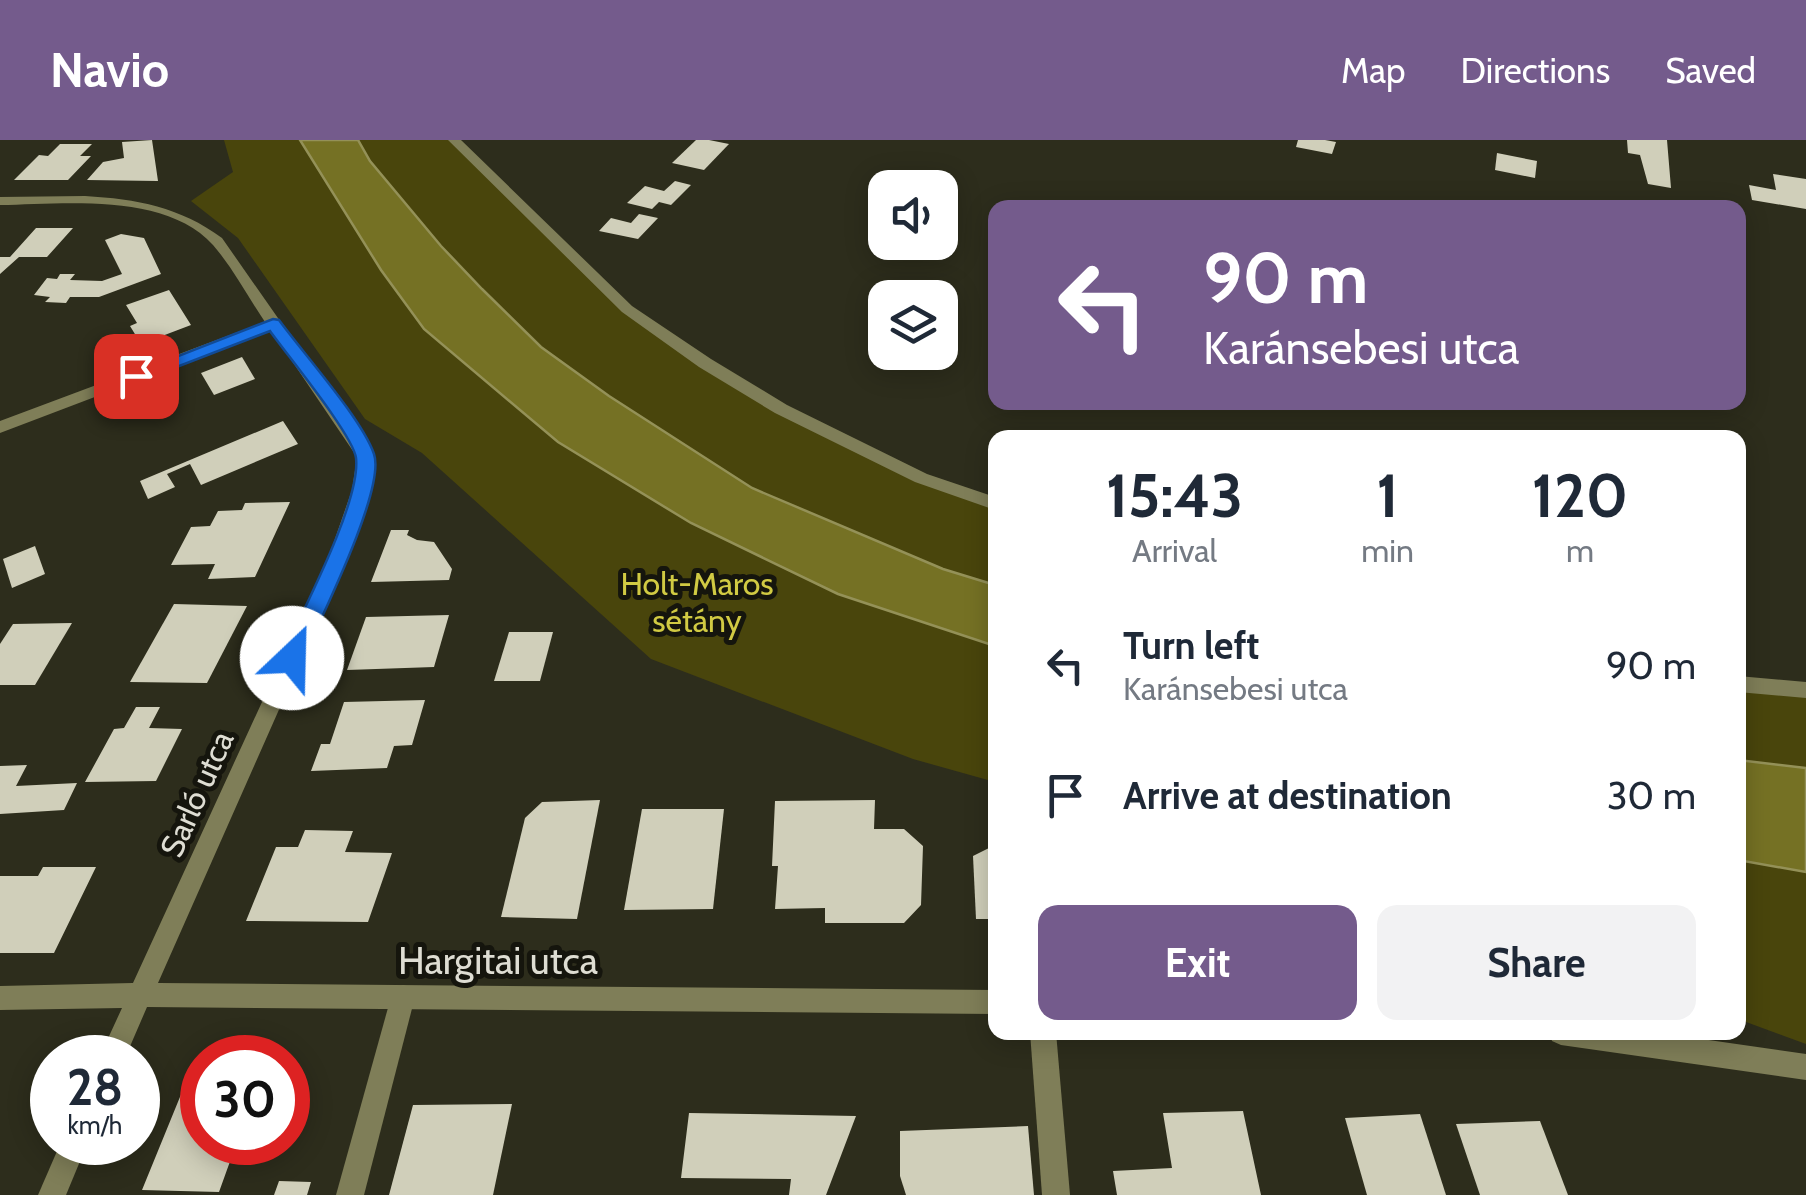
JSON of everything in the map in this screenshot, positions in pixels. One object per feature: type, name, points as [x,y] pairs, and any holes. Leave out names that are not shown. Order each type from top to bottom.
[{"type":"street","points":[[454,140],[627,309],[705,362],[781,408],[921,478],[988,502]]},
{"type":"street","name":"Sarló utca","points":[[0,201],[126,204],[182,216],[216,241],[366,456],[361,490],[338,556],[122,1035]]},
{"type":"street","points":[[0,428],[273,324]]},
{"type":"street","points":[[1746,685],[1806,690]]},
{"type":"street","points":[[350,1195],[403,997]]},
{"type":"street","name":"Hargitai utca","points":[[0,998],[988,1002]]},
{"type":"street","points":[[1044,1040],[1056,1195]]},
{"type":"street","points":[[1619,1040],[1806,1066]]},
{"type":"street","points":[[52,1195],[65,1165]]},
{"type":"green space","name":"Holt-Maros sétány","points":[[224,140],[300,140],[381,270],[424,329],[558,442],[691,523],[838,594],[988,644],[988,780],[913,759],[651,659],[422,453],[365,419],[238,238],[191,201],[233,172]]},
{"type":"green space","name":"Holt-Maros sétány","points":[[358,140],[454,140],[587,274],[696,355],[843,439],[988,501],[988,583],[943,569],[752,488],[609,396],[541,347],[482,289],[370,161]]},
{"type":"green space","points":[[1746,685],[1806,690],[1806,768],[1746,761]]},
{"type":"green space","points":[[1746,861],[1806,872],[1806,1044],[1746,1022]]},
{"type":"shaded area","points":[[300,140],[358,140],[370,161],[482,289],[541,347],[609,396],[752,488],[943,569],[988,583],[988,644],[838,594],[691,523],[558,442],[424,329],[381,270]]},
{"type":"shaded area","points":[[1746,761],[1806,768],[1806,872],[1746,861]]},
{"type":"building","points":[[152,140],[158,181],[87,180],[103,162],[124,158],[122,142]]},
{"type":"building","points":[[696,140],[729,144],[704,170],[672,163]]},
{"type":"building","points":[[1298,140],[1336,142],[1332,154],[1296,147]]},
{"type":"building","points":[[1627,140],[1667,140],[1671,188],[1648,184],[1640,155],[1628,153]]},
{"type":"building","points":[[60,144],[92,144],[80,156],[91,156],[68,180],[14,180],[39,155],[48,156]]},
{"type":"building","points":[[1497,153],[1537,161],[1535,178],[1495,170]]},
{"type":"building","points":[[1773,174],[1806,179],[1806,209],[1752,200],[1749,185],[1776,190]]},
{"type":"building","points":[[675,181],[691,185],[671,205],[659,202],[652,209],[627,203],[645,186],[664,191]]},
{"type":"building","points":[[639,214],[658,218],[638,239],[599,231],[611,218],[631,223]]},
{"type":"building","points":[[36,228],[73,228],[47,257],[19,257],[0,274],[0,257],[10,257]]},
{"type":"building","points":[[121,234],[144,238],[161,274],[99,297],[70,297],[66,303],[45,302],[50,297],[34,295],[47,278],[57,279],[60,274],[75,274],[70,280],[102,281],[122,274],[105,240]]},
{"type":"building","points":[[169,290],[191,325],[141,344],[130,326],[137,323],[126,305]]},
{"type":"building","points":[[242,357],[255,379],[214,395],[201,373]]},
{"type":"building","points":[[283,421],[298,444],[201,485],[190,464],[167,474],[175,487],[148,499],[140,481]]},
{"type":"building","points":[[290,502],[255,577],[208,579],[215,564],[171,565],[191,527],[210,526],[218,511],[242,510],[245,503]]},
{"type":"building","points":[[391,530],[409,530],[407,535],[417,540],[434,542],[452,569],[449,580],[371,582]]},
{"type":"building","points":[[35,546],[45,574],[12,588],[3,559]]},
{"type":"building","points":[[174,604],[247,606],[207,683],[130,682]]},
{"type":"building","points":[[449,615],[434,667],[347,670],[366,617]]},
{"type":"building","points":[[72,623],[35,685],[0,685],[0,644],[13,624]]},
{"type":"building","points":[[509,632],[553,632],[540,681],[494,681]]},
{"type":"building","points":[[425,700],[412,745],[394,746],[387,768],[311,771],[321,744],[330,744],[344,702]]},
{"type":"building","points":[[136,707],[160,707],[149,728],[182,729],[156,781],[85,782],[114,729],[124,728]]},
{"type":"building","points":[[27,765],[16,786],[77,783],[64,810],[0,814],[0,766]]},
{"type":"building","points":[[600,800],[577,919],[501,917],[525,818],[542,802]]},
{"type":"building","points":[[875,800],[874,829],[904,829],[923,846],[921,905],[904,923],[825,923],[825,908],[775,909],[775,801]]},
{"type":"building","points":[[642,809],[724,809],[713,909],[624,910]]},
{"type":"building","points":[[305,830],[353,831],[345,852],[392,853],[368,922],[246,921],[276,847],[298,847]]},
{"type":"building","points":[[988,848],[988,919],[976,919],[973,856]]},
{"type":"building","points":[[43,867],[96,867],[54,953],[0,953],[0,876],[38,876]]},
{"type":"building","points":[[180,1097],[180,1165],[229,1165],[219,1192],[142,1190],[152,1165],[160,1165],[160,1146]]},
{"type":"building","points":[[512,1104],[493,1195],[389,1195],[413,1105]]},
{"type":"building","points":[[1243,1111],[1261,1195],[1117,1195],[1113,1171],[1172,1168],[1163,1113]]},
{"type":"building","points":[[689,1113],[856,1116],[826,1195],[789,1195],[791,1179],[681,1178]]},
{"type":"building","points":[[1420,1114],[1446,1195],[1367,1195],[1345,1118]]},
{"type":"building","points":[[1540,1121],[1568,1195],[1480,1195],[1456,1124]]},
{"type":"building","points":[[1028,1126],[1034,1195],[906,1195],[900,1176],[900,1131]]},
{"type":"building","points":[[279,1181],[311,1182],[307,1195],[274,1195]]},
{"type":"route","points":[[136,376],[273,324],[366,456],[361,490],[338,556],[292,658]]}]
